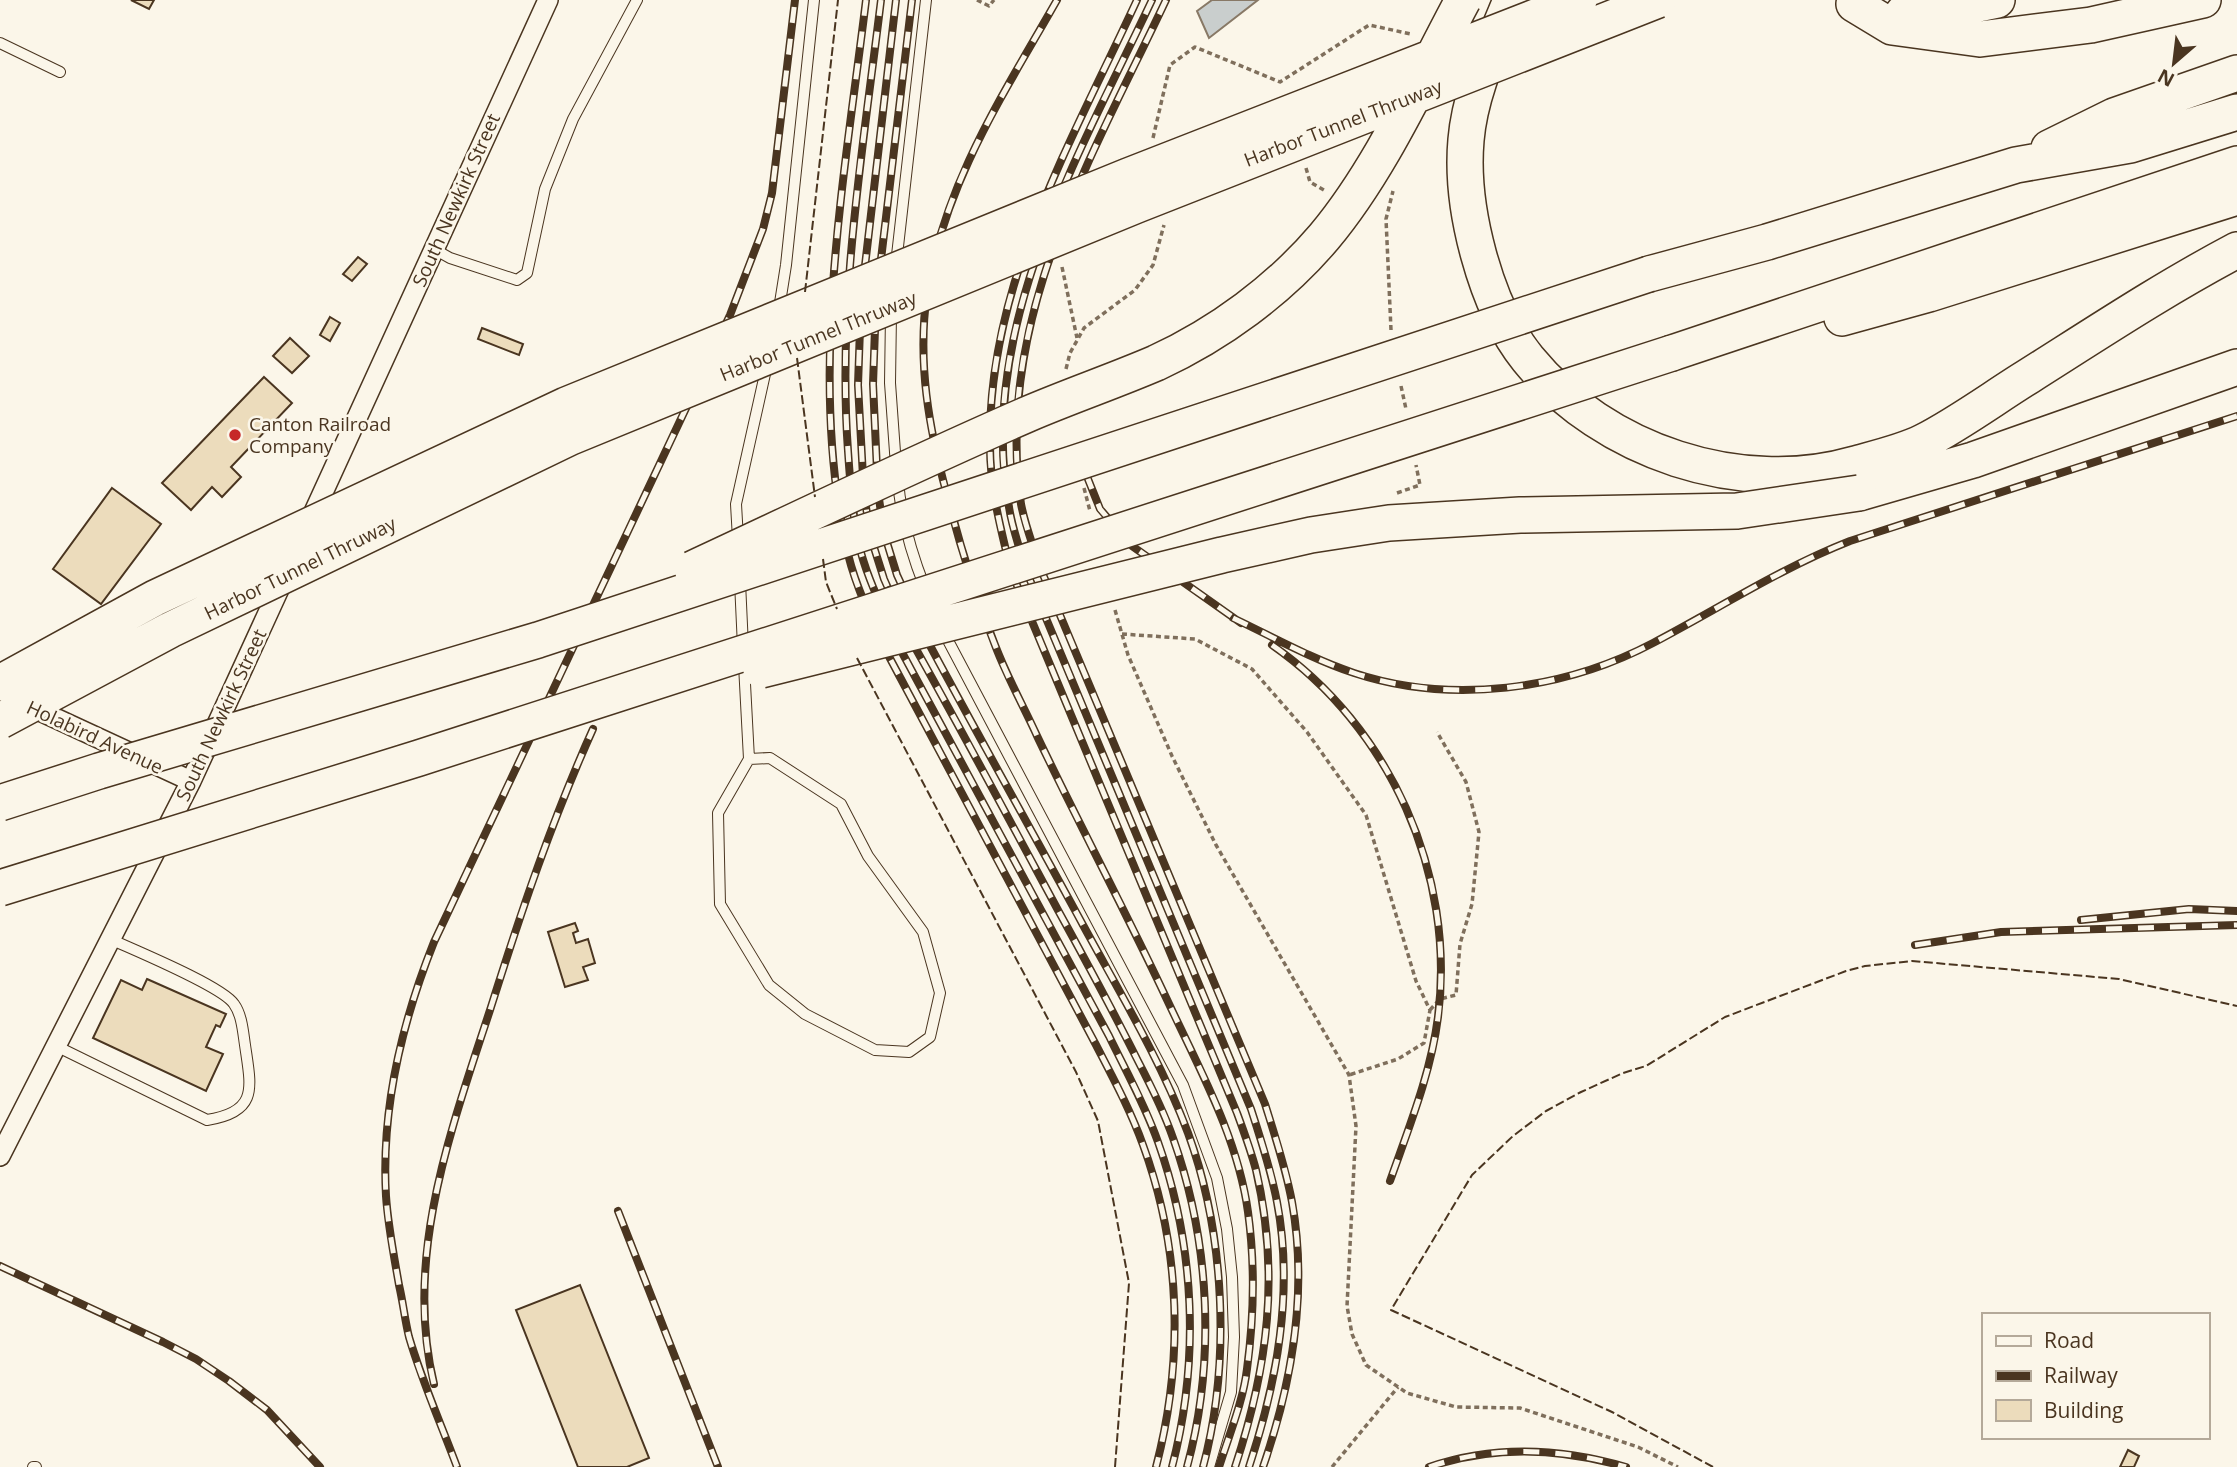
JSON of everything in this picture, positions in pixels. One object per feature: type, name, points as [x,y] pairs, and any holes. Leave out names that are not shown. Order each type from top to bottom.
[{"type":"highway","points":[[538,640],[1028,414],[1157,362],[1245,310],[1323,238],[1348,205],[1376,161],[1463,0]]},
{"type":"highway","points":[[1511,0],[1471,100],[1465,141],[1467,210],[1486,279],[1509,329],[1527,358],[1568,398],[1605,425],[1645,446],[1683,461],[1730,472],[1768,475],[1802,473],[1852,465],[1922,442],[2189,276],[2237,250]]},
{"type":"highway","name":"Harbor Tunnel Thruway","points":[[0,683],[155,598],[566,405],[1115,181],[1578,0]]},
{"type":"highway","name":"Harbor Tunnel Thruway","points":[[0,722],[170,630],[571,437],[1137,205],[1658,0]]},
{"type":"highway","points":[[1849,2],[1897,13],[1939,12],[1997,0]]},
{"type":"highway","points":[[1849,2],[1892,27],[1980,39],[2091,25],[2203,0]]},
{"type":"highway","points":[[2015,165],[2114,116],[2237,73]]},
{"type":"highway","points":[[0,803],[538,640],[1649,274],[1767,242],[2015,165],[2130,145],[2237,112]]},
{"type":"highway","points":[[0,888],[419,758],[1672,353],[2237,164]]},
{"type":"highway","points":[[1672,353],[1853,316],[2237,197]]},
{"type":"highway","points":[[419,758],[735,676],[1311,535],[1390,523],[1445,519],[1737,511],[1859,494],[1973,460],[2237,367]]},
{"type":"street","name":"South Newkirk Street","points":[[0,1156],[191,781],[548,0]]},
{"type":"street","name":"Holabird Avenue","points":[[0,692],[191,781]]},
{"type":"lane","points":[[434,249],[450,258],[517,280],[527,273],[545,189],[573,119],[637,0]]},
{"type":"lane","points":[[749,759],[769,758],[841,804],[868,856],[923,932],[940,993],[930,1037],[909,1052],[875,1050],[805,1014],[769,985],[720,904],[718,813],[749,759],[736,504],[779,312],[814,0]]},
{"type":"lane","points":[[926,0],[891,302],[890,383],[898,487],[914,558],[930,601]]},
{"type":"lane","points":[[0,43],[60,72]]},
{"type":"lane","points":[[934,611],[943,633],[1177,1073],[1217,1178],[1227,1229],[1234,1337],[1231,1392],[1209,1467]]},
{"type":"lane","points":[[56,1046],[207,1120],[227,1117],[240,1108],[251,1088],[242,1023],[234,1003],[212,987],[110,939]]},
{"type":"path","points":[[977,0],[989,5],[993,0]]},
{"type":"path","points":[[1152,141],[1170,65],[1195,47],[1280,82],[1369,25],[1419,36]]},
{"type":"path","points":[[1392,337],[1386,219],[1394,186]]},
{"type":"path","points":[[1063,378],[1070,353],[1084,328],[1135,290],[1153,265],[1164,226],[1163,213]]},
{"type":"path","points":[[1062,267],[1077,340]]},
{"type":"path","points":[[1400,377],[1407,418]]},
{"type":"path","points":[[1395,494],[1420,485],[1415,458]]},
{"type":"path","points":[[1083,484],[1093,524]]},
{"type":"path","points":[[1113,604],[1128,655],[1172,756],[1216,845],[1349,1075],[1356,1126],[1347,1306],[1352,1334],[1366,1364],[1407,1393],[1456,1407],[1520,1408],[1638,1447],[1678,1467]]},
{"type":"path","points":[[1122,634],[1195,639],[1252,668],[1307,732],[1367,815],[1416,981],[1430,1010]]},
{"type":"path","points":[[1349,1075],[1398,1059],[1424,1043],[1430,1010],[1440,999],[1456,995],[1460,944],[1472,904],[1479,832],[1466,782],[1437,733]]},
{"type":"path","points":[[1332,1467],[1398,1387]]},
{"type":"shaded area","points":[[1212,0],[1258,0],[1209,38],[1197,11]]},
{"type":"building","points":[[131,0],[154,0],[149,9]]},
{"type":"building","points":[[358,257],[367,264],[352,281],[343,274]]},
{"type":"building","points":[[330,317],[340,323],[330,341],[320,335]]},
{"type":"building","points":[[482,328],[523,344],[519,355],[478,339]]},
{"type":"building","points":[[290,338],[309,356],[292,373],[273,356]]},
{"type":"building","name":"Canton Railroad Company","points":[[264,377],[292,403],[231,467],[241,477],[222,497],[212,487],[191,510],[162,483]]},
{"type":"building","points":[[112,488],[161,524],[101,604],[53,569]]},
{"type":"building","points":[[575,923],[578,931],[573,933],[576,943],[588,939],[595,963],[583,967],[588,980],[565,987],[548,932]]},
{"type":"building","points":[[147,979],[226,1014],[220,1027],[216,1025],[206,1047],[223,1054],[206,1091],[93,1038],[121,980],[142,990]]},
{"type":"building","points":[[580,1285],[649,1458],[627,1467],[578,1467],[516,1310]]},
{"type":"building","points":[[2128,1450],[2139,1456],[2134,1467],[2120,1467]]},
{"type":"railway","points":[[457,1467],[409,1337],[388,1218],[385,1163],[387,1131],[403,1035],[434,942],[730,315],[763,229],[772,193],[795,0]]},
{"type":"railway","points":[[866,0],[840,203],[830,342],[830,411],[835,479],[846,545],[857,585],[885,649],[1095,1043],[1127,1106],[1143,1145],[1165,1224],[1174,1305],[1171,1386],[1156,1467]]},
{"type":"railway","points":[[881,0],[854,225],[846,338],[848,451],[858,541],[870,581],[898,645],[1109,1036],[1158,1142],[1180,1222],[1189,1303],[1187,1386],[1172,1467]]},
{"type":"railway","points":[[896,0],[861,300],[858,385],[864,495],[871,538],[884,579],[912,642],[1109,1005],[1152,1089],[1173,1138],[1195,1218],[1205,1301],[1202,1385],[1187,1467]]},
{"type":"railway","points":[[912,0],[876,301],[873,384],[878,492],[884,533],[897,575],[926,638],[1139,1028],[1188,1133],[1210,1213],[1220,1299],[1218,1385],[1203,1467]]},
{"type":"railway","points":[[1057,0],[978,140],[947,214],[927,293],[923,344],[926,395],[935,445],[957,533],[1000,657],[1194,1056],[1217,1106],[1236,1158],[1248,1212],[1253,1270],[1252,1310],[1245,1381],[1219,1467]]},
{"type":"railway","points":[[1137,0],[1061,161],[1018,271],[1003,328],[993,386],[990,462],[1011,571],[1237,1113],[1256,1170],[1267,1246],[1267,1320],[1256,1393],[1235,1467]]},
{"type":"railway","points":[[1152,0],[1094,120],[1041,245],[1020,309],[1007,374],[1003,440],[1010,515],[1025,568],[1251,1109],[1272,1178],[1282,1235],[1283,1303],[1275,1369],[1249,1467]]},
{"type":"railway","points":[[1166,0],[1080,181],[1055,243],[1035,306],[1022,370],[1016,436],[1021,504],[1039,565],[1265,1104],[1287,1177],[1297,1235],[1298,1303],[1282,1403],[1263,1467]]},
{"type":"railway","points":[[1233,618],[1323,661],[1391,683],[1468,690],[1545,682],[1619,659],[1774,576],[1850,541],[2237,416]]},
{"type":"railway","points":[[1086,474],[1100,509],[1132,546],[1241,623]]},
{"type":"railway","points":[[1272,645],[1314,679],[1350,718],[1381,761],[1406,808],[1424,858],[1436,910],[1441,963],[1435,1038],[1418,1100],[1390,1181]]},
{"type":"railway","points":[[434,1384],[426,1336],[424,1288],[436,1192],[461,1099],[526,901],[564,797],[593,729]]},
{"type":"railway","points":[[2081,920],[2189,909],[2237,911]]},
{"type":"railway","points":[[1915,945],[2001,932],[2237,925]]},
{"type":"railway","points":[[618,1211],[718,1467]]},
{"type":"railway","points":[[0,1266],[196,1359],[267,1410],[320,1467]]},
{"type":"railway","points":[[1429,1467],[1502,1452],[1577,1456],[1626,1467]]},
{"type":"fence","points":[[805,292],[838,0]]},
{"type":"fence","points":[[797,358],[815,497]]},
{"type":"fence","points":[[823,559],[826,582],[837,609]]},
{"type":"fence","points":[[857,658],[1076,1072],[1098,1121],[1129,1283],[1115,1467]]},
{"type":"fence","points":[[1713,1467],[1612,1412],[1391,1310],[1472,1175],[1513,1136],[1546,1111],[1623,1073],[1646,1066],[1725,1017],[1865,966],[1912,961],[2119,979],[2237,1006]]},
{"type":"place","name":"Canton Railroad Company","points":[[235,435]]}]
